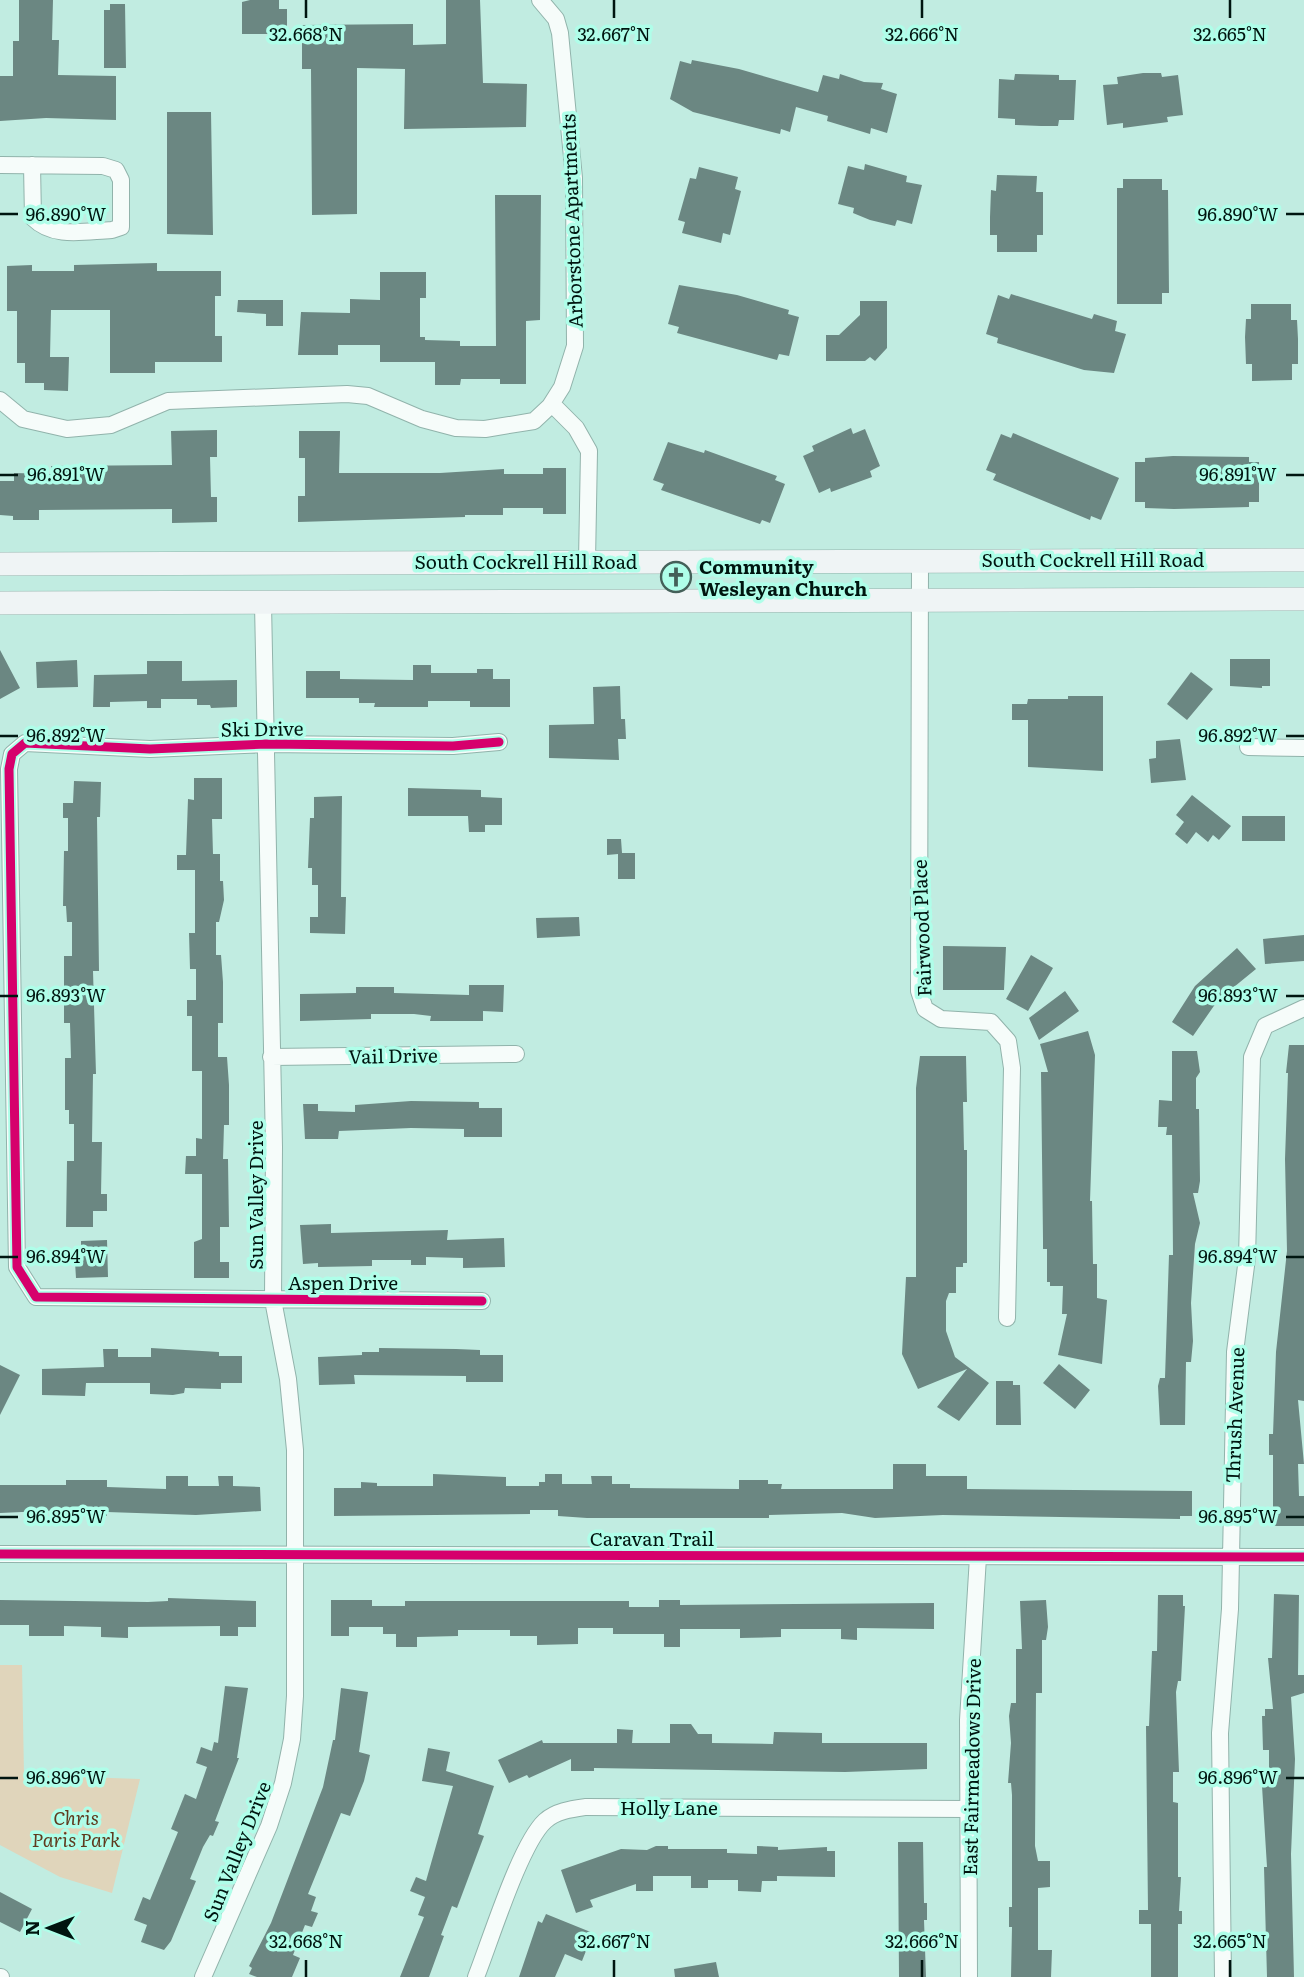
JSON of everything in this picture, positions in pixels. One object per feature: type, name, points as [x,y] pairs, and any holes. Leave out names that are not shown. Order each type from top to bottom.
[{"type":"main road","name":"South Cockrell Hill Road","points":[[0,564],[920,559],[1304,560]]},
{"type":"main road","points":[[0,603],[1304,599]]},
{"type":"street","name":"Arborstone Apartments","points":[[540,0],[556,19],[560,33],[574,178],[575,346],[562,387],[552,404]]},
{"type":"street","points":[[0,165],[32,165],[103,166],[116,170],[121,180],[121,227],[112,230],[55,232],[43,227],[33,218],[32,165]]},
{"type":"street","points":[[1,404],[23,419],[77,429],[111,425],[168,401],[368,396],[422,419],[456,428],[485,429],[534,421],[552,404],[576,428],[589,451],[587,561]]},
{"type":"street","name":"Fairwood Place","points":[[920,559],[919,991],[925,1009],[941,1018],[991,1022],[1008,1041],[1012,1068],[1007,1318]]},
{"type":"street","name":"Sun Valley Drive","points":[[203,1977],[270,1826],[292,1739],[295,1696],[295,1450],[288,1379],[273,1300],[263,604]]},
{"type":"street","name":"Ski Drive","points":[[36,1297],[25,1284],[18,1267],[17,1254],[9,769],[12,754],[25,743],[150,749],[266,744],[453,746],[499,741]]},
{"type":"street","points":[[1248,747],[1304,748]]},
{"type":"street","name":"Thrush Avenue","points":[[1223,1977],[1220,1733],[1230,1609],[1235,1352],[1247,1258],[1252,1057],[1265,1026],[1304,1008]]},
{"type":"street","name":"Vail Drive","points":[[271,1057],[516,1054]]},
{"type":"street","name":"Aspen Drive","points":[[36,1297],[482,1300]]},
{"type":"street","name":"Caravan Trail","points":[[0,1554],[1304,1557]]},
{"type":"street","name":"East Fairmeadows Drive","points":[[969,1977],[968,1720],[978,1557]]},
{"type":"street","name":"Holly Lane","points":[[476,1977],[527,1846],[545,1821],[564,1811],[586,1807],[968,1809]]},
{"type":"green space","name":"Chris Paris Park","points":[[0,1665],[22,1665],[24,1775],[140,1779],[112,1893],[60,1877],[0,1845]]},
{"type":"building","points":[[19,0],[53,0],[52,40],[59,40],[58,75],[116,76],[116,120],[46,118],[0,121],[0,76],[13,76],[13,41],[19,41]]},
{"type":"building","points":[[279,0],[279,9],[287,9],[287,34],[242,34],[242,2]]},
{"type":"building","points":[[446,0],[480,0],[483,83],[527,84],[526,127],[404,129],[405,69],[357,68],[357,214],[312,215],[311,69],[302,69],[302,25],[413,24],[413,45],[446,44]]},
{"type":"building","points":[[110,4],[125,4],[126,68],[104,68],[104,10],[110,10]]},
{"type":"building","points":[[692,60],[739,69],[818,92],[823,75],[839,79],[840,74],[864,82],[883,83],[881,89],[897,94],[887,133],[871,128],[870,134],[827,121],[828,116],[796,107],[790,132],[781,129],[780,134],[693,112],[670,99],[680,61],[691,64]]},
{"type":"building","points":[[1161,73],[1162,77],[1178,75],[1183,115],[1167,117],[1168,122],[1123,128],[1123,123],[1107,125],[1103,85],[1118,84],[1117,77]]},
{"type":"building","points":[[1015,74],[1059,75],[1059,80],[1076,80],[1074,120],[1059,120],[1058,126],[1041,126],[1015,125],[1015,119],[998,118],[999,79],[1014,80]]},
{"type":"building","points":[[167,112],[211,112],[213,235],[167,234]]},
{"type":"building","points":[[865,164],[907,176],[906,182],[922,185],[912,224],[897,220],[895,226],[870,220],[853,213],[854,208],[838,204],[848,166],[864,170]]},
{"type":"building","points":[[699,167],[738,177],[735,189],[741,191],[730,235],[723,233],[721,243],[682,233],[685,222],[678,220],[690,178],[696,179]]},
{"type":"building","points":[[997,175],[1037,176],[1036,192],[1043,192],[1043,235],[1037,235],[1037,252],[997,252],[997,235],[990,235],[990,217],[991,190],[996,191]]},
{"type":"building","points":[[1123,179],[1162,179],[1162,190],[1168,190],[1169,293],[1162,293],[1162,304],[1117,304],[1117,188],[1123,188]]},
{"type":"building","points":[[495,195],[541,195],[540,320],[526,321],[526,384],[500,384],[500,379],[461,379],[460,385],[435,385],[435,362],[380,362],[380,345],[338,345],[338,355],[298,355],[301,312],[350,313],[350,299],[380,300],[380,272],[426,272],[426,298],[420,298],[420,337],[425,337],[425,340],[460,341],[460,346],[496,346]]},
{"type":"building","points":[[157,263],[157,271],[221,271],[221,296],[215,296],[215,336],[222,336],[222,362],[155,362],[155,373],[110,373],[110,310],[51,310],[50,357],[69,357],[68,391],[44,390],[44,383],[25,383],[25,363],[17,363],[17,311],[7,311],[7,266],[32,265],[32,271],[74,271],[74,265]]},
{"type":"building","points":[[679,285],[737,295],[789,310],[788,314],[799,317],[789,356],[779,354],[777,360],[677,333],[679,327],[668,324]]},
{"type":"building","points":[[1011,294],[1092,319],[1094,314],[1117,321],[1115,331],[1126,334],[1114,373],[1084,370],[997,343],[998,338],[986,334],[998,295],[1009,299]]},
{"type":"building","points":[[238,300],[283,300],[283,326],[266,326],[266,314],[237,312]]},
{"type":"building","points":[[860,301],[887,301],[887,348],[875,361],[870,357],[865,361],[826,361],[826,335],[839,335],[860,315]]},
{"type":"building","points":[[1251,304],[1291,304],[1291,320],[1297,320],[1298,339],[1298,364],[1292,364],[1292,380],[1252,381],[1252,364],[1246,364],[1245,337],[1246,319],[1251,319]]},
{"type":"building","points":[[851,428],[853,434],[865,429],[880,466],[870,471],[872,477],[831,492],[830,488],[819,493],[803,456],[814,451],[812,446]]},
{"type":"building","points":[[217,430],[217,457],[210,457],[211,497],[217,497],[217,522],[172,523],[172,509],[39,510],[39,520],[13,520],[13,516],[0,515],[0,481],[14,481],[14,473],[51,474],[51,466],[172,465],[171,431]]},
{"type":"building","points":[[299,431],[340,431],[339,473],[440,473],[504,469],[504,474],[543,474],[543,468],[566,468],[566,514],[543,514],[543,508],[503,508],[503,515],[298,522],[298,496],[305,496],[305,458],[299,458]]},
{"type":"building","points":[[1013,433],[1119,478],[1101,520],[1091,516],[1090,520],[993,480],[996,474],[986,470],[1001,434],[1011,438]]},
{"type":"building","points":[[668,442],[704,453],[705,450],[777,476],[775,480],[785,484],[770,523],[762,520],[760,524],[661,490],[664,484],[653,480]]},
{"type":"building","points":[[1249,457],[1249,462],[1259,462],[1259,502],[1249,502],[1249,507],[1174,509],[1145,508],[1145,502],[1135,502],[1135,462],[1145,462],[1145,458]]},
{"type":"building","points":[[0,650],[20,688],[0,699]]},
{"type":"building","points":[[1230,659],[1270,659],[1270,686],[1230,686]]},
{"type":"building","points":[[77,660],[78,687],[37,688],[36,662]]},
{"type":"building","points":[[147,661],[182,661],[182,681],[237,680],[237,707],[211,708],[210,705],[197,705],[197,699],[161,699],[161,708],[147,708],[147,701],[110,702],[110,707],[93,707],[94,675],[147,674]]},
{"type":"building","points":[[413,665],[431,665],[431,673],[477,673],[477,669],[493,669],[493,679],[510,679],[510,707],[470,707],[470,701],[428,701],[428,707],[374,707],[375,703],[359,703],[359,698],[306,698],[306,671],[340,671],[340,679],[413,680]]},
{"type":"building","points":[[1191,672],[1213,689],[1187,720],[1167,704]]},
{"type":"building","points":[[620,686],[621,719],[625,719],[626,739],[618,739],[619,760],[549,758],[549,725],[594,724],[593,687]]},
{"type":"building","points":[[1068,696],[1103,696],[1103,771],[1028,767],[1028,720],[1012,720],[1012,704],[1027,704],[1028,699],[1068,699]]},
{"type":"building","points":[[1180,739],[1186,780],[1151,783],[1149,759],[1156,758],[1156,741]]},
{"type":"building","points":[[194,778],[222,778],[222,819],[212,819],[213,854],[220,854],[220,881],[223,881],[224,900],[219,922],[216,922],[216,955],[221,955],[223,982],[223,1023],[218,1023],[218,1057],[227,1057],[229,1085],[229,1125],[224,1125],[223,1159],[228,1159],[229,1227],[220,1227],[220,1262],[229,1262],[229,1278],[194,1278],[194,1242],[202,1239],[202,1174],[185,1174],[186,1156],[196,1156],[196,1138],[202,1139],[202,1071],[192,1071],[192,1016],[187,1016],[187,1000],[196,1000],[196,969],[190,969],[189,933],[195,933],[195,870],[177,870],[177,855],[186,855],[188,799],[194,800]]},
{"type":"building","points":[[74,781],[101,782],[100,817],[97,817],[99,971],[93,971],[96,1074],[93,1074],[92,1142],[102,1142],[101,1194],[107,1194],[107,1211],[93,1211],[93,1227],[66,1227],[67,1161],[74,1161],[74,1124],[69,1124],[69,1110],[65,1110],[65,1058],[71,1058],[70,1023],[64,1023],[64,956],[72,956],[72,922],[67,922],[66,906],[63,906],[64,851],[68,851],[68,818],[63,818],[63,803],[73,803]]},
{"type":"building","points":[[408,788],[481,790],[481,797],[502,798],[502,825],[485,825],[485,832],[469,832],[468,816],[408,816]]},
{"type":"building","points":[[1192,795],[1231,826],[1219,840],[1213,835],[1208,842],[1196,832],[1187,844],[1175,834],[1184,822],[1176,815]]},
{"type":"building","points":[[342,796],[341,897],[346,897],[345,934],[310,933],[310,917],[318,917],[318,885],[312,885],[312,868],[308,868],[310,818],[314,818],[314,797]]},
{"type":"building","points":[[1242,816],[1285,816],[1285,841],[1242,841]]},
{"type":"building","points":[[607,839],[621,839],[622,853],[635,853],[635,879],[618,879],[618,854],[607,855]]},
{"type":"building","points":[[579,917],[580,936],[537,938],[536,918]]},
{"type":"building","points":[[1304,935],[1304,961],[1265,964],[1263,939]]},
{"type":"building","points":[[943,946],[1006,947],[1004,990],[943,990]]},
{"type":"building","points":[[1237,948],[1256,969],[1218,1000],[1193,1036],[1172,1022],[1195,986]]},
{"type":"building","points":[[1031,955],[1053,968],[1028,1011],[1006,999]]},
{"type":"building","points":[[469,985],[504,985],[503,1012],[483,1011],[483,1021],[430,1021],[431,1016],[371,1014],[371,1019],[300,1021],[300,994],[356,993],[356,987],[394,987],[394,993],[469,995]]},
{"type":"building","points":[[1065,991],[1079,1011],[1039,1040],[1029,1018]]},
{"type":"building","points":[[1088,1031],[1095,1055],[1090,1201],[1093,1264],[1097,1264],[1097,1298],[1107,1300],[1102,1364],[1058,1355],[1067,1314],[1062,1314],[1063,1286],[1050,1286],[1050,1282],[1047,1282],[1047,1249],[1043,1249],[1041,1072],[1048,1072],[1040,1044]]},
{"type":"building","points":[[1289,1045],[1304,1045],[1304,1401],[1298,1400],[1304,1464],[1298,1464],[1299,1496],[1304,1496],[1304,1526],[1273,1526],[1273,1455],[1269,1455],[1269,1434],[1273,1434],[1276,1352],[1287,1251],[1285,1159]]},
{"type":"building","points":[[1172,1051],[1197,1051],[1200,1072],[1196,1078],[1196,1109],[1199,1109],[1200,1181],[1198,1193],[1193,1193],[1200,1223],[1195,1244],[1191,1303],[1191,1362],[1186,1362],[1185,1425],[1160,1425],[1158,1386],[1160,1378],[1165,1378],[1169,1255],[1173,1255],[1172,1135],[1166,1135],[1167,1127],[1158,1127],[1159,1100],[1172,1101]]},
{"type":"building","points":[[920,1056],[966,1056],[967,1102],[963,1102],[964,1150],[967,1150],[967,1263],[963,1263],[963,1267],[956,1267],[956,1293],[949,1293],[946,1301],[946,1331],[955,1357],[989,1383],[959,1421],[937,1407],[967,1369],[918,1389],[902,1354],[906,1277],[916,1277],[916,1088]]},
{"type":"building","points":[[411,1101],[479,1102],[479,1108],[502,1108],[502,1137],[464,1137],[464,1129],[411,1128],[339,1131],[338,1139],[305,1139],[303,1104],[318,1104],[318,1111],[355,1112],[355,1105]]},
{"type":"building","points":[[331,1224],[331,1233],[448,1230],[447,1240],[504,1238],[505,1267],[463,1268],[463,1258],[426,1257],[426,1265],[411,1265],[411,1260],[372,1260],[372,1266],[318,1267],[318,1263],[303,1264],[300,1225]]},
{"type":"building","points":[[107,1240],[108,1277],[76,1278],[75,1262],[81,1262],[81,1241]]},
{"type":"building","points":[[151,1348],[242,1356],[242,1383],[221,1383],[221,1389],[185,1388],[184,1393],[173,1395],[150,1394],[150,1383],[86,1383],[85,1396],[42,1395],[42,1369],[104,1367],[103,1349],[118,1349],[118,1357],[151,1357]]},
{"type":"building","points":[[379,1348],[480,1350],[480,1355],[503,1355],[503,1382],[466,1382],[466,1376],[354,1375],[355,1384],[319,1385],[318,1357],[362,1355],[362,1352],[379,1352]]},
{"type":"building","points":[[1059,1364],[1090,1390],[1075,1409],[1043,1383]]},
{"type":"building","points":[[0,1365],[20,1375],[0,1415]]},
{"type":"building","points":[[996,1381],[1013,1381],[1013,1385],[1020,1385],[1021,1425],[996,1425]]},
{"type":"building","points":[[893,1464],[926,1464],[926,1476],[967,1476],[967,1489],[1192,1491],[1192,1516],[1180,1516],[1180,1519],[943,1515],[875,1518],[842,1513],[769,1515],[769,1518],[587,1518],[558,1516],[558,1510],[530,1510],[530,1514],[334,1516],[334,1488],[361,1488],[361,1482],[377,1483],[377,1486],[433,1486],[433,1474],[506,1477],[506,1486],[539,1486],[539,1482],[545,1482],[545,1474],[562,1474],[562,1484],[592,1484],[591,1476],[612,1476],[612,1484],[630,1484],[630,1488],[739,1489],[739,1480],[768,1480],[768,1484],[782,1484],[781,1489],[893,1489]]},
{"type":"building","points":[[166,1476],[188,1476],[188,1486],[219,1486],[218,1476],[233,1476],[233,1486],[260,1487],[261,1511],[196,1515],[107,1512],[107,1516],[87,1516],[87,1509],[0,1513],[0,1485],[66,1485],[66,1480],[107,1480],[107,1487],[166,1489]]},
{"type":"building","points":[[1274,1594],[1299,1595],[1298,1675],[1304,1675],[1304,1693],[1291,1697],[1295,1759],[1291,1854],[1294,1977],[1267,1977],[1264,1867],[1267,1867],[1262,1786],[1269,1785],[1269,1750],[1263,1750],[1262,1716],[1265,1716],[1265,1709],[1273,1709],[1268,1658],[1272,1658]]},
{"type":"building","points":[[1158,1595],[1183,1595],[1185,1606],[1181,1681],[1178,1681],[1176,1692],[1179,1772],[1173,1772],[1173,1802],[1178,1803],[1178,1877],[1181,1877],[1179,1911],[1182,1911],[1182,1924],[1178,1924],[1178,1977],[1151,1977],[1151,1924],[1139,1924],[1139,1910],[1148,1910],[1146,1726],[1149,1726],[1152,1651],[1157,1651]]},
{"type":"building","points":[[168,1598],[256,1601],[256,1627],[238,1627],[238,1636],[220,1636],[220,1626],[128,1627],[128,1638],[101,1637],[101,1627],[64,1626],[64,1636],[29,1636],[29,1625],[0,1625],[0,1600],[148,1602],[168,1601]]},
{"type":"building","points":[[331,1600],[372,1600],[372,1606],[405,1606],[405,1601],[629,1601],[629,1607],[659,1607],[659,1600],[680,1600],[680,1605],[934,1603],[934,1629],[857,1628],[857,1640],[841,1639],[841,1629],[781,1629],[781,1637],[740,1638],[740,1629],[680,1629],[680,1647],[664,1647],[664,1634],[613,1634],[613,1628],[578,1628],[578,1644],[537,1645],[537,1636],[510,1636],[510,1630],[458,1630],[458,1636],[417,1637],[417,1647],[396,1647],[396,1634],[383,1634],[383,1627],[349,1627],[349,1636],[331,1636]]},
{"type":"building","points":[[1046,1600],[1048,1627],[1046,1640],[1042,1640],[1042,1693],[1036,1693],[1035,1846],[1038,1861],[1050,1861],[1050,1887],[1038,1888],[1038,1950],[1052,1950],[1051,1977],[1011,1977],[1012,1927],[1009,1927],[1009,1907],[1012,1907],[1012,1795],[1011,1783],[1008,1783],[1011,1743],[1009,1716],[1011,1703],[1016,1703],[1016,1649],[1022,1649],[1020,1601]]},
{"type":"building","points":[[225,1686],[248,1688],[239,1758],[215,1821],[219,1822],[213,1836],[210,1835],[203,1847],[190,1879],[196,1881],[171,1941],[164,1950],[141,1942],[147,1925],[134,1920],[143,1897],[150,1900],[178,1832],[171,1829],[185,1794],[196,1799],[207,1767],[196,1763],[201,1747],[212,1751],[214,1742],[218,1743]]},
{"type":"building","points":[[341,1688],[368,1692],[359,1752],[370,1755],[364,1781],[350,1816],[341,1813],[308,1894],[316,1897],[311,1911],[318,1913],[312,1927],[305,1925],[293,1955],[300,1958],[292,1977],[257,1977],[249,1974],[252,1968],[249,1966],[271,1923],[323,1787],[335,1740]]},
{"type":"building","points":[[670,1724],[691,1724],[698,1734],[712,1734],[712,1743],[773,1744],[774,1732],[822,1733],[822,1743],[927,1743],[927,1769],[845,1772],[594,1768],[594,1771],[571,1771],[571,1759],[529,1778],[527,1775],[509,1783],[498,1760],[542,1740],[543,1743],[617,1743],[617,1729],[633,1730],[632,1743],[670,1743]]},
{"type":"building","points":[[428,1748],[450,1752],[446,1771],[494,1786],[478,1834],[484,1836],[457,1908],[452,1906],[429,1977],[400,1977],[424,1917],[418,1915],[425,1897],[410,1891],[416,1877],[426,1881],[453,1786],[422,1781]]},
{"type":"building","points":[[898,1842],[923,1842],[924,1903],[927,1903],[927,1920],[924,1920],[926,1977],[899,1977]]},
{"type":"building","points":[[656,1846],[668,1846],[668,1849],[727,1849],[727,1853],[757,1854],[757,1846],[778,1847],[778,1850],[827,1847],[827,1851],[835,1851],[835,1877],[777,1876],[777,1881],[762,1881],[761,1892],[738,1891],[738,1880],[708,1880],[708,1888],[691,1888],[691,1876],[653,1876],[653,1891],[636,1891],[636,1884],[590,1900],[593,1907],[576,1913],[561,1870],[621,1849],[647,1850]]},
{"type":"building","points":[[0,1892],[32,1909],[20,1932],[0,1922]]},
{"type":"building","points":[[546,1914],[593,1933],[582,1961],[565,1954],[555,1977],[519,1977],[538,1921],[542,1923]]},
{"type":"building","points":[[716,1962],[719,1977],[675,1977],[674,1969]]},
{"type":"cycle path","points":[[482,1301],[36,1297],[17,1267],[9,769],[12,754],[25,743],[150,749],[266,744],[453,746],[499,742]]},
{"type":"cycle path","points":[[0,1554],[1304,1557]]},
{"type":"place","name":"Community Wesleyan Church","points":[[676,577]]}]
